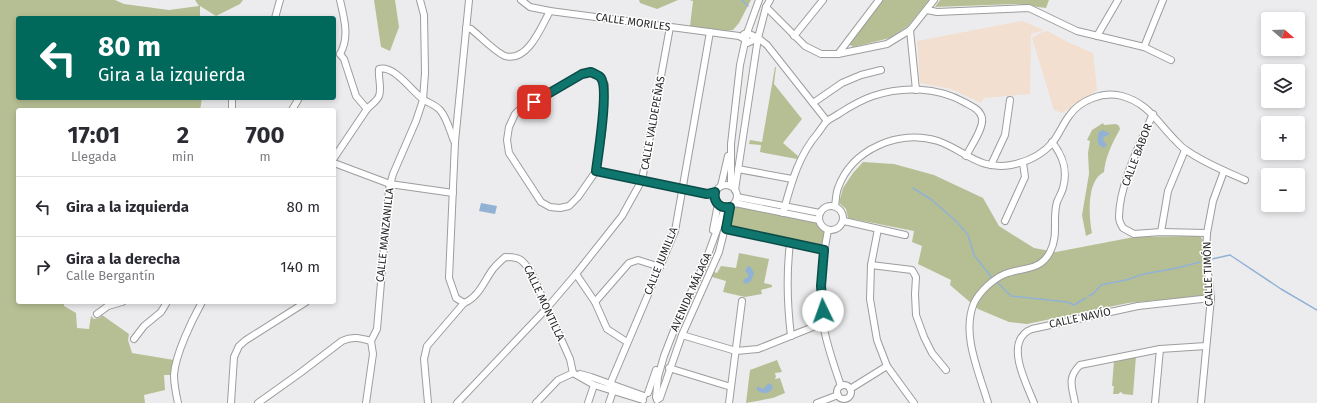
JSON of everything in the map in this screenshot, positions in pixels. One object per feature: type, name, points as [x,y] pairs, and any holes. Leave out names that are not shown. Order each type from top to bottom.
[{"type":"street","points":[[276,16],[280,0]]},
{"type":"street","points":[[340,0],[346,29],[344,47],[337,55],[344,59],[356,96],[367,109]]},
{"type":"street","name":"CALLE MANZANILLA","points":[[366,403],[373,354],[371,341],[377,329],[390,184],[423,100],[425,73],[424,16],[420,0]]},
{"type":"street","points":[[464,303],[456,298],[449,278],[455,142],[469,0]]},
{"type":"street","name":"CALLE MORILES","points":[[521,0],[530,7],[550,11],[739,36],[745,42]]},
{"type":"street","points":[[716,198],[721,186],[731,144],[740,65],[747,33],[759,0]]},
{"type":"street","points":[[733,188],[738,169],[758,38],[766,7],[770,0]]},
{"type":"street","points":[[794,36],[823,0]]},
{"type":"street","points":[[838,54],[879,0]]},
{"type":"street","points":[[766,7],[805,46],[821,54],[838,54],[888,44],[910,30],[934,0]]},
{"type":"street","points":[[1096,36],[1118,0]]},
{"type":"street","points":[[1144,47],[1163,0]]},
{"type":"street","points":[[927,10],[937,12],[1030,8],[1077,31],[1144,47],[1171,60]]},
{"type":"street","points":[[466,28],[471,29],[501,54],[516,56],[527,49],[534,42],[550,11]]},
{"type":"street","name":"CALLE VALDEPEÑAS","points":[[457,403],[547,308],[622,216],[642,180],[670,27]]},
{"type":"street","points":[[910,30],[916,90]]},
{"type":"street","name":"CALLE JUMILLA","points":[[609,403],[610,388],[627,342],[675,231],[710,32]]},
{"type":"street","points":[[739,36],[747,33],[758,38],[767,45],[827,121]]},
{"type":"street","points":[[745,42],[758,38]]},
{"type":"street","points":[[336,155],[367,109],[378,97],[380,89],[378,77],[379,69],[384,68],[391,71],[405,82],[423,100],[440,110],[455,142]]},
{"type":"street","points":[[813,104],[842,84],[861,75],[881,70]]},
{"type":"street","points":[[591,72],[601,77],[604,85],[602,132],[596,171],[578,197],[569,206],[560,208],[550,207],[541,202],[515,164],[509,153],[507,140],[509,127],[515,114],[522,107],[545,96],[582,74],[591,72]]},
{"type":"street","points":[[784,210],[792,179],[800,160],[813,139],[827,121],[855,104],[872,96],[892,91],[916,90],[937,92],[958,99],[975,108],[981,116],[982,124],[966,156]]},
{"type":"street","points":[[835,206],[838,188],[848,169],[864,154],[882,143],[902,138],[921,138],[939,142],[982,163],[1008,166],[1023,163],[1038,155],[1052,142],[1070,115],[1080,104],[1103,94],[1121,96],[1139,102],[1153,114],[1185,150],[1224,171],[1245,180]]},
{"type":"street","points":[[991,165],[1005,135],[1010,100]]},
{"type":"street","name":"CALLE BABOR","points":[[1153,114],[1131,165],[1118,218],[1123,228],[1134,234],[1161,232],[1207,233]]},
{"type":"street","points":[[988,403],[970,338],[969,325],[971,313],[978,296],[995,280],[1005,274],[1031,268],[1041,262],[1049,254],[1056,233],[1055,211],[1063,187],[1065,175],[1061,154],[1052,142]]},
{"type":"street","points":[[657,401],[660,398],[669,368],[682,335],[719,252],[726,229],[732,204],[733,188],[731,144]]},
{"type":"street","points":[[1161,232],[1168,191],[1185,150]]},
{"type":"street","points":[[1005,221],[1025,177],[1023,163]]},
{"type":"street","points":[[336,164],[390,184],[453,193]]},
{"type":"street","points":[[738,169],[792,179]]},
{"type":"street","points":[[596,171],[707,194],[732,204],[784,210],[819,217]]},
{"type":"street","name":"CALLE TIMÓN","points":[[1201,403],[1211,298],[1206,256],[1207,233],[1213,202],[1224,171]]},
{"type":"street","points":[[721,186],[733,188]]},
{"type":"street","name":"AVENIDA MÁLAGA","points":[[657,374],[678,314],[708,247],[715,222],[716,198]]},
{"type":"street","name":"AVENIDA MÁLAGA","points":[[657,374],[676,325],[732,204]]},
{"type":"street","points":[[835,206],[842,211],[844,221],[836,230],[828,230],[824,228],[819,217],[826,207],[835,206]]},
{"type":"street","points":[[844,221],[905,235]]},
{"type":"street","points":[[726,229],[824,250]]},
{"type":"street","points":[[878,229],[871,265],[870,299],[877,340],[887,366],[914,403]]},
{"type":"street","points":[[828,230],[824,250],[821,286],[823,323],[831,357],[841,386]]},
{"type":"street","points":[[790,243],[787,264],[787,302],[791,336]]},
{"type":"street","name":"CALLE MONTILLA","points":[[428,403],[424,359],[427,346],[464,303],[471,300],[494,268],[505,257],[518,257],[525,262],[531,272],[570,359],[573,373]]},
{"type":"street","points":[[595,302],[629,263],[638,260],[660,267]]},
{"type":"street","points":[[871,265],[912,270],[916,277],[916,315],[932,353],[946,370]]},
{"type":"street","points":[[576,274],[595,302],[607,329],[627,342]]},
{"type":"street","name":"CALLE NAVÍO","points":[[1034,403],[1017,357],[1018,345],[1023,334],[1032,329],[1138,306],[1211,298]]},
{"type":"street","points":[[729,403],[742,301]]},
{"type":"street","points":[[97,314],[108,306],[115,304]]},
{"type":"street","points":[[134,339],[144,326],[161,312],[166,304]]},
{"type":"street","points":[[178,403],[175,392],[174,374],[192,320],[201,304]]},
{"type":"street","points":[[231,403],[234,357],[239,346],[303,304]]},
{"type":"street","points":[[682,335],[736,351],[758,349],[823,323]]},
{"type":"street","points":[[258,403],[342,341],[349,338],[359,338],[371,341]]},
{"type":"street","points":[[1075,403],[1071,379],[1073,372],[1080,365],[1160,349],[1206,346]]},
{"type":"street","points":[[1155,403],[1160,349]]},
{"type":"street","points":[[850,389],[887,366]]},
{"type":"street","points":[[669,368],[731,387]]},
{"type":"street","points":[[573,373],[594,385],[610,388],[644,400]]},
{"type":"street","points":[[536,403],[558,380],[573,373],[591,377],[610,388]]},
{"type":"street","points":[[644,400],[657,374]]},
{"type":"street","points":[[657,374],[657,401]]},
{"type":"street","points":[[588,403],[594,385]]},
{"type":"street","points":[[838,395],[841,398],[850,400],[850,389],[845,385],[841,386]]},
{"type":"street","points":[[838,395],[838,389],[841,386]]},
{"type":"street","points":[[644,400],[653,394],[657,401]]},
{"type":"street","points":[[817,403],[838,395]]},
{"type":"shaded area","points":[[1022,21],[1044,30],[1031,34],[1030,94],[984,98],[981,103],[951,89],[920,83],[917,41]]},
{"type":"shaded area","points":[[1047,31],[1093,53],[1097,90],[1062,113],[1054,110],[1032,38]]},
{"type":"green space","points":[[0,0],[115,0],[124,4],[169,10],[199,6],[195,0],[243,0],[240,4],[216,16],[200,6],[200,16],[16,16],[16,100],[202,100],[200,108],[16,108],[16,304],[64,304],[64,306],[76,313],[77,328],[89,329],[91,316],[94,319],[99,318],[102,315],[129,334],[128,340],[132,353],[174,360],[172,375],[164,375],[165,390],[144,395],[145,403],[0,403]]},
{"type":"green space","points":[[374,0],[395,0],[399,27],[390,51],[381,47]]},
{"type":"green space","points":[[639,0],[678,0],[657,9],[640,3]]},
{"type":"green space","points":[[689,0],[751,0],[739,23],[733,30],[725,31],[690,26],[693,1]]},
{"type":"green space","points":[[882,0],[929,0],[908,26],[890,38],[853,47],[849,44]]},
{"type":"green space","points":[[940,0],[1049,0],[1046,8],[1016,4],[935,7]]},
{"type":"green space","points":[[775,67],[774,84],[802,119],[783,143],[798,156],[797,159],[760,152],[761,145],[749,144],[750,140],[762,142]]},
{"type":"green space","points":[[1103,123],[1104,125],[1116,124],[1120,129],[1112,144],[1104,172],[1094,183],[1090,200],[1092,233],[1086,236],[1082,215],[1089,174],[1088,153],[1090,141],[1087,140],[1092,130]]},
{"type":"green space","points":[[863,162],[894,164],[934,175],[983,198],[999,226],[1034,248],[1056,252],[1134,237],[1201,237],[1203,241],[1207,289],[1206,294],[1201,296],[1128,303],[1027,324],[1009,322],[978,309],[950,285],[951,280],[918,264],[922,246],[912,242],[914,231],[848,218],[846,209],[839,203],[843,188],[853,173]]},
{"type":"green space","points":[[736,204],[818,221],[821,227],[827,231],[823,248],[727,228],[731,208]]},
{"type":"green space","points":[[739,253],[769,259],[764,283],[772,285],[772,287],[761,290],[762,294],[745,297],[723,292],[726,281],[712,277],[714,272],[717,273],[721,266],[736,268]]},
{"type":"green space","points":[[1136,356],[1133,395],[1123,394],[1121,392],[1118,394],[1113,394],[1114,386],[1112,386],[1114,361]]},
{"type":"green space","points":[[777,360],[782,372],[775,373],[775,379],[780,378],[785,393],[773,398],[746,403],[750,370]]},
{"type":"water","points":[[1103,130],[1110,134],[1104,137],[1103,140],[1107,145],[1104,148],[1098,143],[1099,132]]},
{"type":"water","points":[[481,203],[497,206],[495,214],[479,211]]},
{"type":"water","points":[[748,266],[751,267],[754,273],[751,281],[746,284],[743,280],[748,277],[748,274],[745,271]]},
{"type":"water","points":[[769,383],[773,386],[771,391],[761,393],[757,390],[757,386],[763,389]]},
{"type":"waterway","points":[[742,0],[748,6]]},
{"type":"waterway","points":[[913,188],[932,200],[957,222],[968,235],[974,255],[993,279]]},
{"type":"waterway","points":[[1212,259],[1230,255],[1281,289],[1317,310]]},
{"type":"waterway","points":[[1089,296],[1101,285],[1200,262]]},
{"type":"waterway","points":[[996,281],[1011,296],[1067,302],[1074,305],[1086,298]]},
{"type":"route","points":[[534,102],[582,74],[591,72],[601,77],[604,85],[602,132],[596,171],[707,194],[715,192],[716,202],[720,206],[725,208],[730,207],[726,229],[824,250],[821,286],[823,311]]}]
